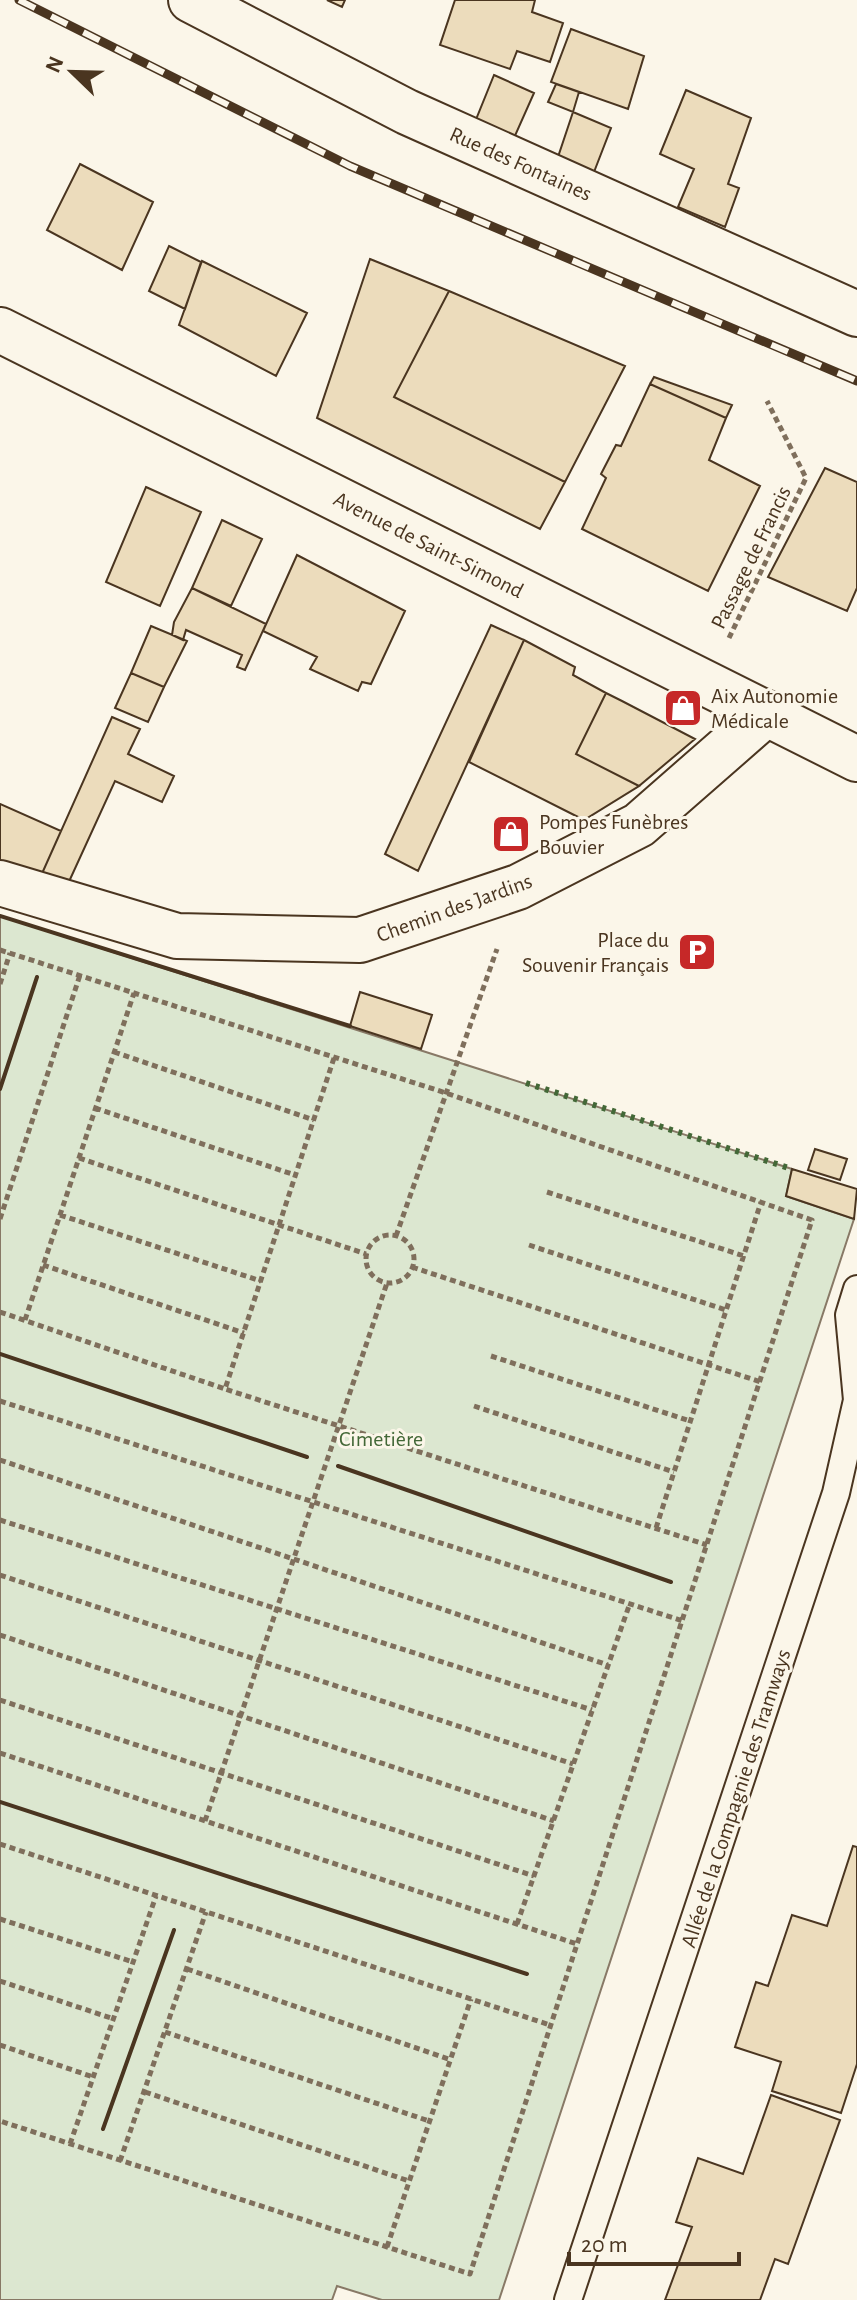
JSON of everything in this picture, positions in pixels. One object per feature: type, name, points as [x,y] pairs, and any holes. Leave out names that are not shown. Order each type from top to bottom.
[{"type":"street","name":"Rue des Fontaines","points":[[191,0],[407,112],[857,314]]},
{"type":"street","name":"Avenue de Saint-Simond","points":[[0,330],[857,759]]},
{"type":"street","name":"Chemin des Jardins","points":[[0,883],[177,936],[360,940],[518,887],[639,825],[767,713]]},
{"type":"lane","name":"Allée de la Compagnie des Tramways","points":[[568,2300],[836,1493],[857,1400],[849,1315],[857,1289]]},
{"type":"path","name":"Passage de Francis","points":[[707,684],[806,478],[767,401]]},
{"type":"path","points":[[396,1236],[518,887]]},
{"type":"path","points":[[0,950],[446,1093],[812,1220],[470,2274],[0,2121]]},
{"type":"path","points":[[0,984],[10,953]]},
{"type":"path","points":[[0,1219],[80,975]]},
{"type":"path","points":[[25,1320],[134,993]]},
{"type":"path","points":[[114,1052],[314,1120]]},
{"type":"path","points":[[225,1389],[334,1058]]},
{"type":"path","points":[[95,1108],[296,1175]]},
{"type":"path","points":[[79,1158],[366,1254]]},
{"type":"path","points":[[547,1192],[744,1256]]},
{"type":"path","points":[[656,1528],[761,1202]]},
{"type":"path","points":[[60,1215],[261,1281]]},
{"type":"path","points":[[396,1236],[409,1245],[412,1267],[403,1279],[387,1283],[380,1281],[368,1269],[366,1254],[381,1237],[396,1236]]},
{"type":"path","points":[[529,1245],[726,1310]]},
{"type":"path","points":[[43,1265],[244,1333]]},
{"type":"path","points":[[412,1267],[761,1382]]},
{"type":"path","points":[[205,1821],[387,1283]]},
{"type":"path","points":[[0,1312],[225,1389],[708,1545]]},
{"type":"path","points":[[491,1356],[690,1421]]},
{"type":"path","points":[[0,1401],[683,1621]]},
{"type":"path","points":[[474,1406],[675,1472]]},
{"type":"path","points":[[0,1460],[608,1665]]},
{"type":"path","points":[[0,1520],[592,1710]]},
{"type":"path","points":[[0,1575],[573,1764]]},
{"type":"path","points":[[517,1924],[629,1606]]},
{"type":"path","points":[[0,1635],[554,1821]]},
{"type":"path","points":[[0,1700],[534,1876]]},
{"type":"path","points":[[0,1753],[577,1944]]},
{"type":"path","points":[[0,1844],[550,2025]]},
{"type":"path","points":[[70,2144],[156,1896]]},
{"type":"path","points":[[120,2161],[207,1912]]},
{"type":"path","points":[[0,1919],[133,1962]]},
{"type":"path","points":[[187,1969],[451,2060]]},
{"type":"path","points":[[0,1981],[114,2019]]},
{"type":"path","points":[[387,2247],[471,1999]]},
{"type":"path","points":[[165,2032],[429,2121]]},
{"type":"path","points":[[0,2045],[93,2077]]},
{"type":"path","points":[[145,2092],[409,2181]]},
{"type":"green space","name":"Cimetière","points":[[0,916],[792,1169],[786,1196],[854,1219],[499,2300],[382,2300],[337,2286],[332,2300],[0,2300]]},
{"type":"building","points":[[327,0],[345,0],[342,7]]},
{"type":"building","points":[[455,0],[535,0],[532,12],[563,23],[550,62],[517,51],[510,69],[440,45]]},
{"type":"building","points":[[571,29],[644,56],[628,109],[551,82]]},
{"type":"building","points":[[494,75],[534,93],[514,138],[475,122]]},
{"type":"building","points":[[556,84],[579,92],[573,112],[548,102]]},
{"type":"building","points":[[686,90],[751,118],[728,184],[739,188],[725,227],[678,207],[694,169],[660,154]]},
{"type":"building","points":[[573,112],[611,128],[594,172],[558,157]]},
{"type":"building","points":[[80,164],[153,202],[122,270],[47,230]]},
{"type":"building","points":[[169,246],[201,262],[185,309],[149,291]]},
{"type":"building","points":[[370,259],[449,291],[394,397],[565,482],[540,529],[317,418]]},
{"type":"building","points":[[202,261],[307,313],[276,376],[179,325]]},
{"type":"building","points":[[449,291],[625,366],[565,482],[394,397]]},
{"type":"building","points":[[654,377],[732,405],[726,418],[650,384]]},
{"type":"building","points":[[650,384],[726,418],[709,460],[760,486],[708,591],[582,529],[606,478],[601,474],[616,445],[621,446]]},
{"type":"building","points":[[825,468],[857,482],[857,588],[847,611],[768,577]]},
{"type":"building","points":[[146,487],[201,512],[160,606],[106,582]]},
{"type":"building","points":[[222,520],[262,539],[231,606],[192,588]]},
{"type":"building","points":[[297,555],[405,611],[371,684],[362,682],[358,691],[310,669],[317,657],[263,631]]},
{"type":"building","points":[[192,588],[266,624],[245,670],[237,667],[242,655],[186,630],[183,640],[172,635],[174,622]]},
{"type":"building","points":[[491,625],[524,640],[418,871],[385,854]]},
{"type":"building","points":[[151,626],[187,641],[164,687],[131,673]]},
{"type":"building","points":[[524,640],[575,667],[573,675],[606,693],[576,754],[639,786],[584,820],[469,762]]},
{"type":"building","points":[[131,673],[164,687],[148,722],[115,708]]},
{"type":"building","points":[[606,693],[695,739],[639,786],[576,754]]},
{"type":"building","points":[[112,717],[140,729],[128,754],[174,776],[162,802],[115,781],[67,886],[40,878]]},
{"type":"building","points":[[0,804],[61,831],[40,878],[0,866]]},
{"type":"building","points":[[360,992],[432,1015],[421,1049],[350,1026]]},
{"type":"building","points":[[815,1149],[847,1159],[840,1180],[808,1170]]},
{"type":"building","points":[[792,1169],[857,1189],[854,1219],[786,1196]]},
{"type":"building","points":[[853,1846],[857,1847],[857,2064],[841,2113],[772,2091],[781,2062],[735,2047],[756,1982],[768,1986],[792,1915],[827,1926]]},
{"type":"building","points":[[771,2095],[840,2120],[788,2264],[775,2259],[760,2300],[665,2300],[692,2227],[676,2222],[698,2158],[743,2174]]},
{"type":"railway","points":[[19,0],[350,166],[857,381]]},
{"type":"hedge","points":[[526,1083],[792,1169]]},
{"type":"wall","points":[[0,916],[350,1026]]},
{"type":"wall","points":[[0,1089],[37,977]]},
{"type":"wall","points":[[0,1354],[307,1457]]},
{"type":"wall","points":[[338,1466],[671,1582]]},
{"type":"wall","points":[[0,1802],[527,1974]]},
{"type":"wall","points":[[103,2129],[174,1930]]},
{"type":"place","name":"Aix Autonomie Médicale","points":[[683,708]]},
{"type":"place","name":"Pompes Funèbres Bouvier","points":[[511,834]]},
{"type":"place","name":"Place du Souvenir Français","points":[[697,952]]}]
